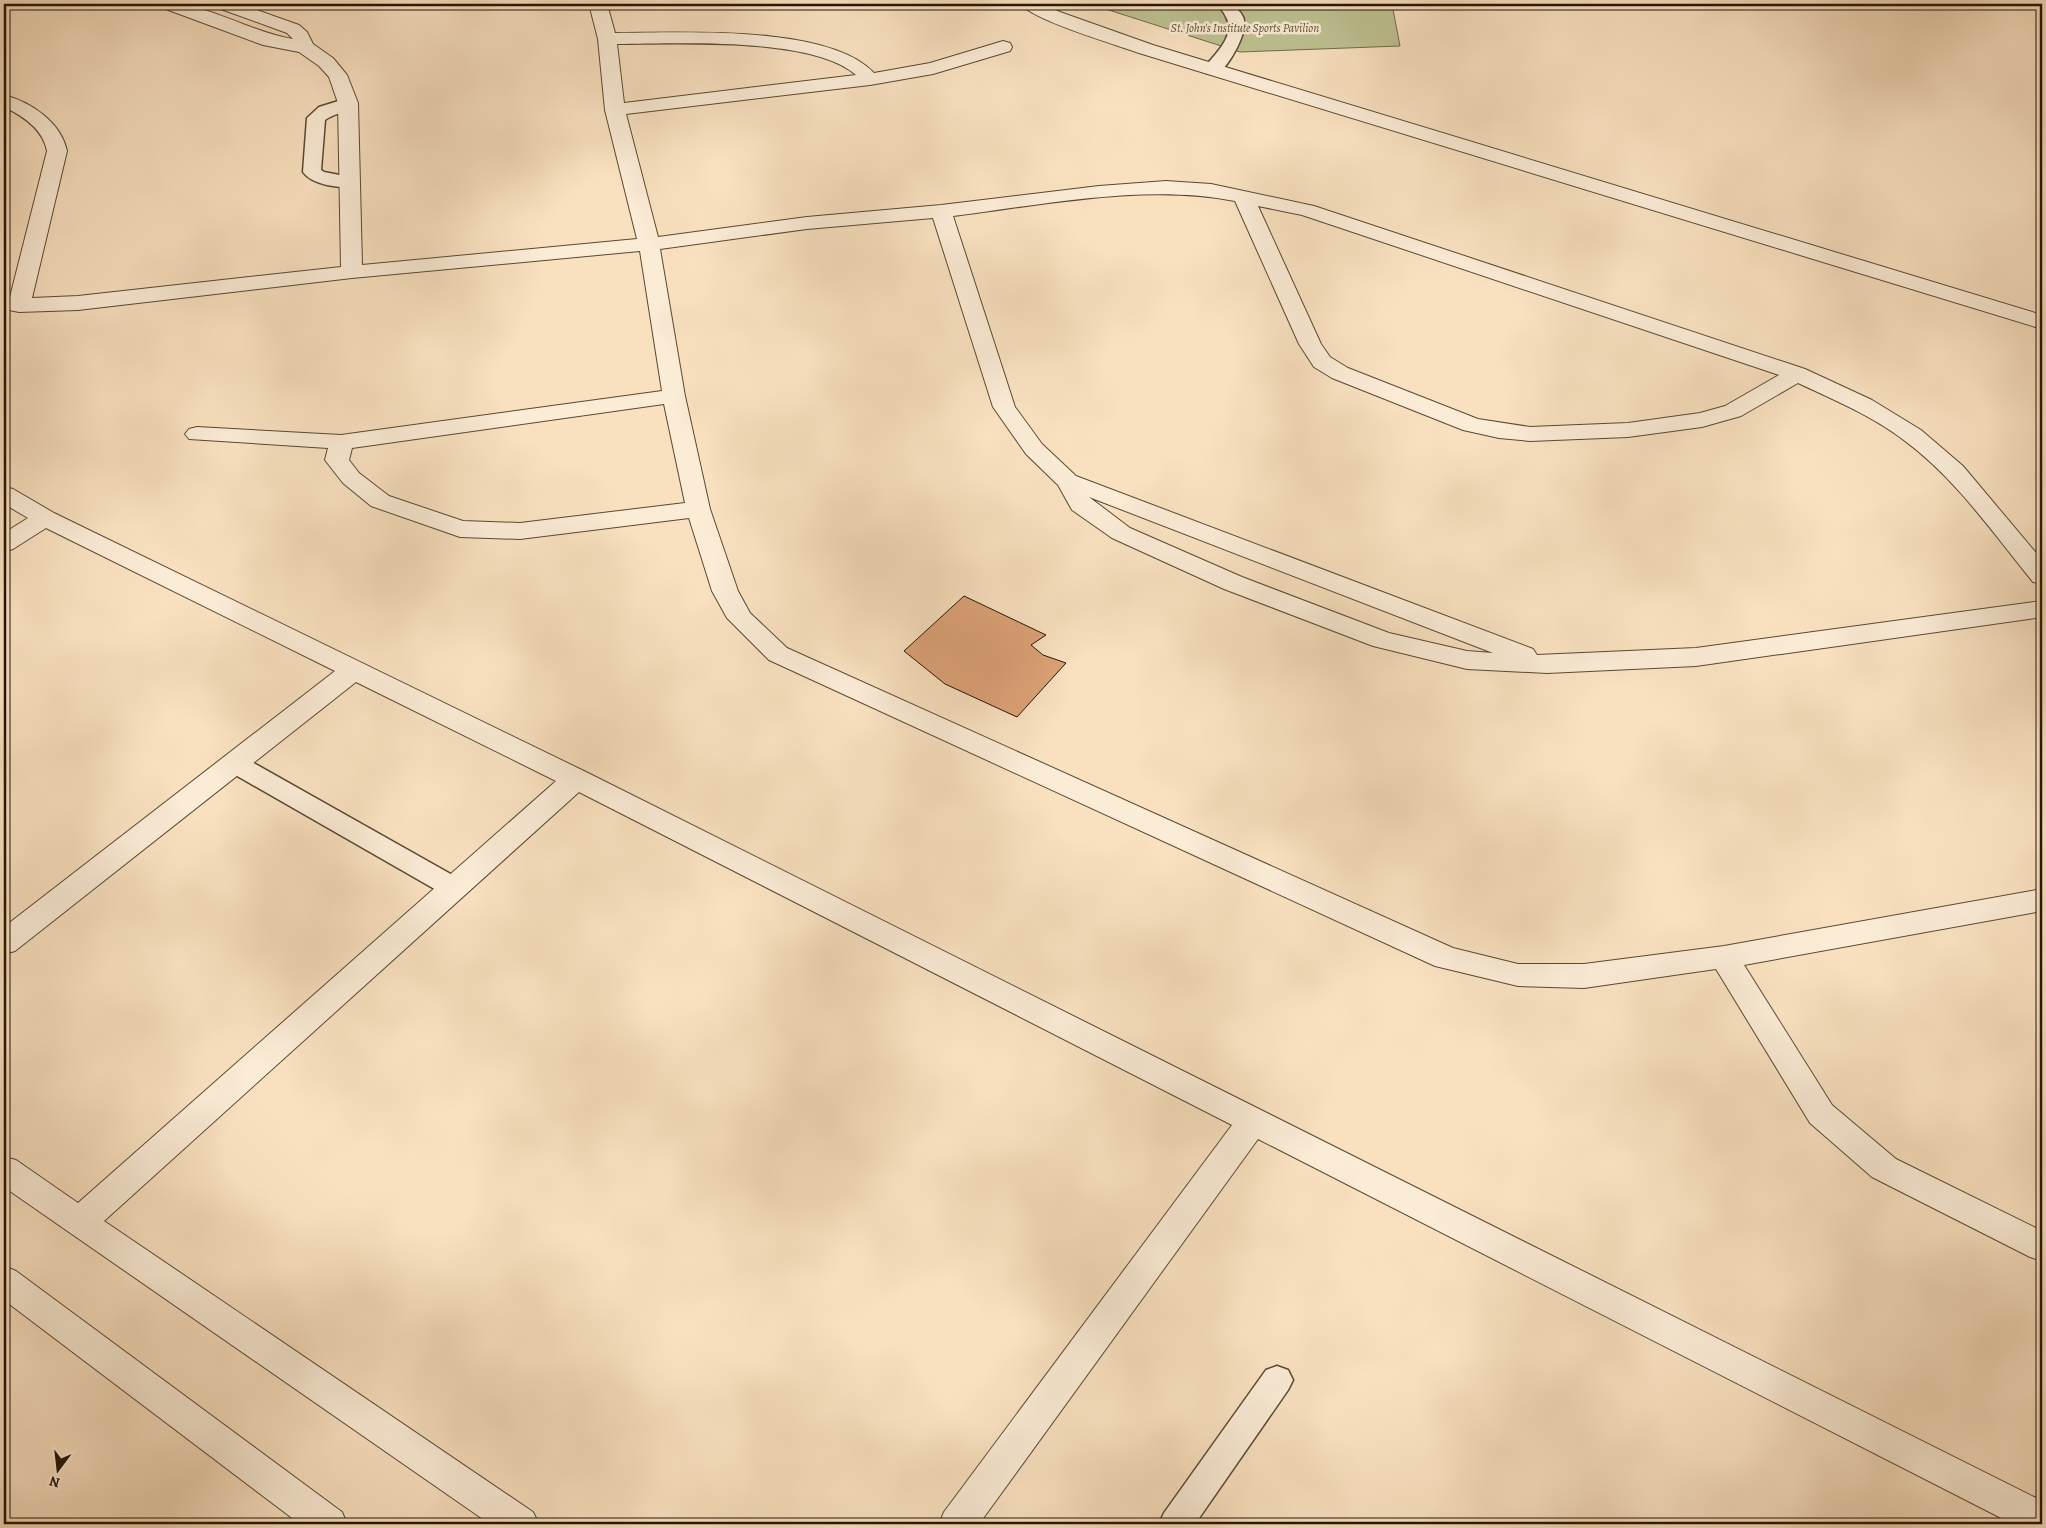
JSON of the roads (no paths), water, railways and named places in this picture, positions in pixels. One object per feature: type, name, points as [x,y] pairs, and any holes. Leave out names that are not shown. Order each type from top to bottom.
[{"type":"street","points":[[222,4],[293,29],[302,36],[305,47]]},
{"type":"street","points":[[598,4],[607,39],[615,110],[649,244],[674,396],[698,510],[725,591],[740,618],[778,654],[1446,958],[1518,975],[1584,976],[1724,957],[2042,900]]},
{"type":"street","points":[[1030,4],[1054,16],[1146,48],[2042,322]]},
{"type":"street","points":[[178,5],[270,41],[305,47],[326,62],[338,75],[348,103],[352,272]]},
{"type":"street","points":[[607,39],[746,39],[790,44],[825,53],[857,66],[870,79]]},
{"type":"street","points":[[615,110],[870,79],[933,68],[1003,47]]},
{"type":"street","points":[[4,101],[12,103],[32,115],[50,131],[58,151],[12,304],[78,303],[352,272],[649,244],[807,223],[1099,192],[1166,187],[1211,190],[1306,210],[1797,374],[1864,405],[1913,435],[1955,471],[2042,576]]},
{"type":"street","points":[[1242,196],[1310,344],[1322,362],[1340,373],[1471,425],[1499,431],[1530,434],[1628,430],[1702,420],[1733,412],[1797,374]]},
{"type":"street","points":[[941,210],[1004,407],[1034,449],[1068,481],[1082,505],[1121,533],[1233,583],[1373,637],[1467,660],[1547,664],[1696,657],[2042,609]]},
{"type":"street","points":[[197,434],[341,442],[674,396]]},
{"type":"street","points":[[341,442],[337,460],[351,478],[380,502],[460,529],[520,532],[698,510]]},
{"type":"street","points":[[1068,481],[1547,664]]},
{"type":"street","points":[[4,494],[45,518],[355,669],[1254,1120],[2042,1520]]},
{"type":"street","points":[[4,544],[45,518]]},
{"type":"street","points":[[4,943],[355,669]]},
{"type":"street","points":[[79,1223],[576,780]]},
{"type":"street","points":[[1724,957],[1821,1114],[1884,1168],[2042,1247]]},
{"type":"street","points":[[957,1524],[1254,1120]]},
{"type":"street","points":[[4,1170],[520,1524]]},
{"type":"street","points":[[4,1281],[329,1524]]},
{"type":"lane","points":[[1212,68],[1225,53],[1236,35],[1236,19],[1225,4]]},
{"type":"lane","points":[[348,103],[325,111],[316,118],[312,172],[320,176],[349,182]]},
{"type":"lane","points":[[234,764],[454,888]]},
{"type":"lane","points":[[1176,1524],[1277,1380]]},
{"type":"park label","name":"St. John's Institute Sports Pavilion","points":[[1245,28]]}]
